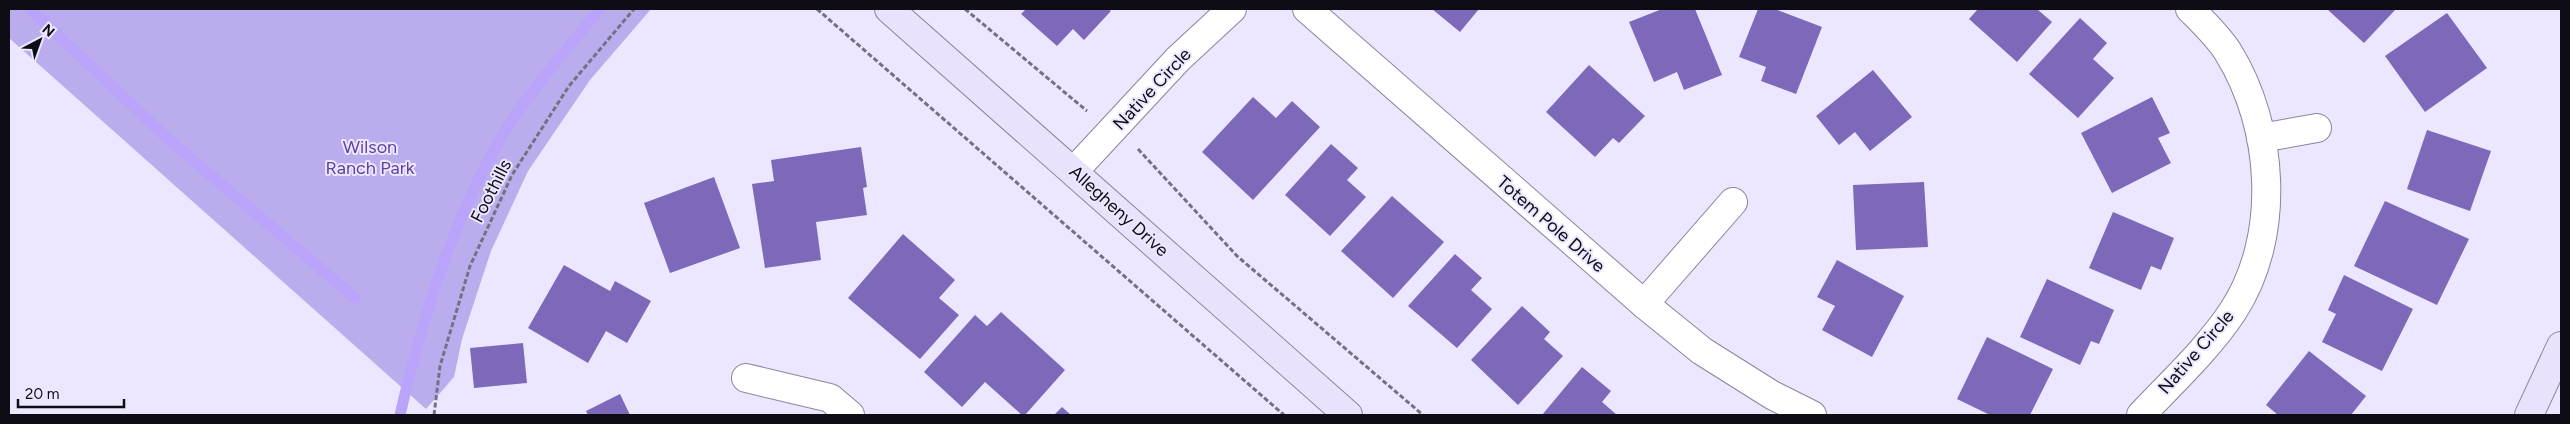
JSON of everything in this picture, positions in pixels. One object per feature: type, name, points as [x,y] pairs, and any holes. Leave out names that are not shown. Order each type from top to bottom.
[{"type":"street","name":"Allegheny Drive","points":[[889,9],[1348,415]]},
{"type":"street","name":"Native Circle","points":[[1074,171],[1178,59],[1232,9]]},
{"type":"street","name":"Totem Pole Drive","points":[[1307,9],[1644,304],[1702,351],[1772,395],[1812,415]]},
{"type":"street","name":"Native Circle","points":[[2140,415],[2212,339],[2234,310],[2254,268],[2265,224],[2268,182],[2261,138],[2249,96],[2227,51],[2190,9]]},
{"type":"street","points":[[2261,138],[2317,128]]},
{"type":"street","points":[[1644,304],[1733,202]]},
{"type":"street","points":[[2529,415],[2561,346]]},
{"type":"street","points":[[746,378],[830,398],[850,415]]},
{"type":"path","name":"Foothills","points":[[434,415],[440,366],[470,266],[512,175],[569,86],[634,9]]},
{"type":"path","points":[[817,9],[1284,415]]},
{"type":"path","points":[[965,9],[1072,99],[1147,156],[1237,256],[1423,415]]},
{"type":"green space","name":"Wilson Ranch Park","points":[[9,9],[651,9],[590,80],[528,171],[491,251],[462,339],[454,377],[426,409],[9,38]]},
{"type":"building","points":[[1026,9],[1108,9],[1111,11],[1084,40],[1073,29],[1057,46],[1021,14]]},
{"type":"building","points":[[1432,9],[1479,9],[1460,32]]},
{"type":"building","points":[[1662,9],[1695,9],[1722,75],[1684,90],[1677,72],[1654,82],[1629,22]]},
{"type":"building","points":[[1758,9],[1775,9],[1822,27],[1796,94],[1761,81],[1766,67],[1739,57]]},
{"type":"building","points":[[1978,9],[2037,9],[2052,22],[2017,62],[1969,19]]},
{"type":"building","points":[[2327,9],[2396,9],[2364,43]]},
{"type":"building","points":[[2447,13],[2487,68],[2425,112],[2385,56]]},
{"type":"building","points":[[2080,18],[2107,43],[2093,59],[2114,78],[2078,118],[2029,74]]},
{"type":"building","points":[[1589,65],[1645,116],[1619,143],[1613,138],[1595,157],[1546,112]]},
{"type":"building","points":[[1873,70],[1912,117],[1870,151],[1855,132],[1839,145],[1816,116]]},
{"type":"building","points":[[1253,97],[1276,118],[1292,101],[1320,127],[1253,200],[1202,152]]},
{"type":"building","points":[[2152,97],[2170,133],[2158,138],[2171,163],[2112,193],[2081,133]]},
{"type":"building","points":[[2427,130],[2491,151],[2470,211],[2407,189]]},
{"type":"building","points":[[1331,144],[1358,168],[1347,180],[1366,197],[1330,236],[1285,195]]},
{"type":"building","points":[[861,147],[867,187],[863,188],[867,215],[816,222],[821,260],[765,268],[752,184],[774,181],[771,160]]},
{"type":"building","points":[[714,177],[740,248],[670,273],[644,203]]},
{"type":"building","points":[[1924,182],[1928,247],[1856,250],[1853,185]]},
{"type":"building","points":[[1392,196],[1444,242],[1393,298],[1341,251]]},
{"type":"building","points":[[2385,201],[2469,239],[2437,305],[2354,266]]},
{"type":"building","points":[[2113,212],[2174,238],[2161,270],[2151,266],[2141,290],[2089,268]]},
{"type":"building","points":[[903,234],[955,280],[939,298],[959,315],[920,359],[848,298]]},
{"type":"building","points":[[1455,254],[1482,278],[1471,290],[1492,309],[1457,348],[1408,306]]},
{"type":"building","points":[[1837,260],[1904,296],[1872,357],[1822,330],[1835,306],[1817,297]]},
{"type":"building","points":[[564,265],[610,291],[615,281],[651,301],[627,343],[606,331],[588,363],[528,328]]},
{"type":"building","points":[[2344,275],[2413,309],[2382,371],[2322,342],[2336,314],[2328,310]]},
{"type":"building","points":[[2047,279],[2114,310],[2099,344],[2091,341],[2080,365],[2020,337]]},
{"type":"building","points":[[1522,306],[1550,332],[1544,339],[1563,356],[1518,405],[1471,360]]},
{"type":"building","points":[[1001,312],[1065,370],[1025,415],[1022,415],[985,382],[962,407],[924,372],[975,315],[987,326]]},
{"type":"building","points":[[1987,337],[2053,369],[2030,415],[1990,415],[1957,399]]},
{"type":"building","points":[[523,343],[527,383],[474,388],[470,348]]},
{"type":"building","points":[[2309,351],[2366,396],[2351,415],[2278,415],[2266,405]]},
{"type":"building","points":[[1582,367],[1611,391],[1602,402],[1617,415],[1542,415]]},
{"type":"building","points":[[620,394],[630,415],[588,415],[586,411]]},
{"type":"building","points":[[1062,407],[1071,415],[1054,415]]},
{"type":"waterway","points":[[30,9],[166,137],[355,298]]},
{"type":"waterway","points":[[400,415],[417,347],[438,278],[450,245],[479,180],[495,148],[518,111],[544,76],[600,9]]}]
